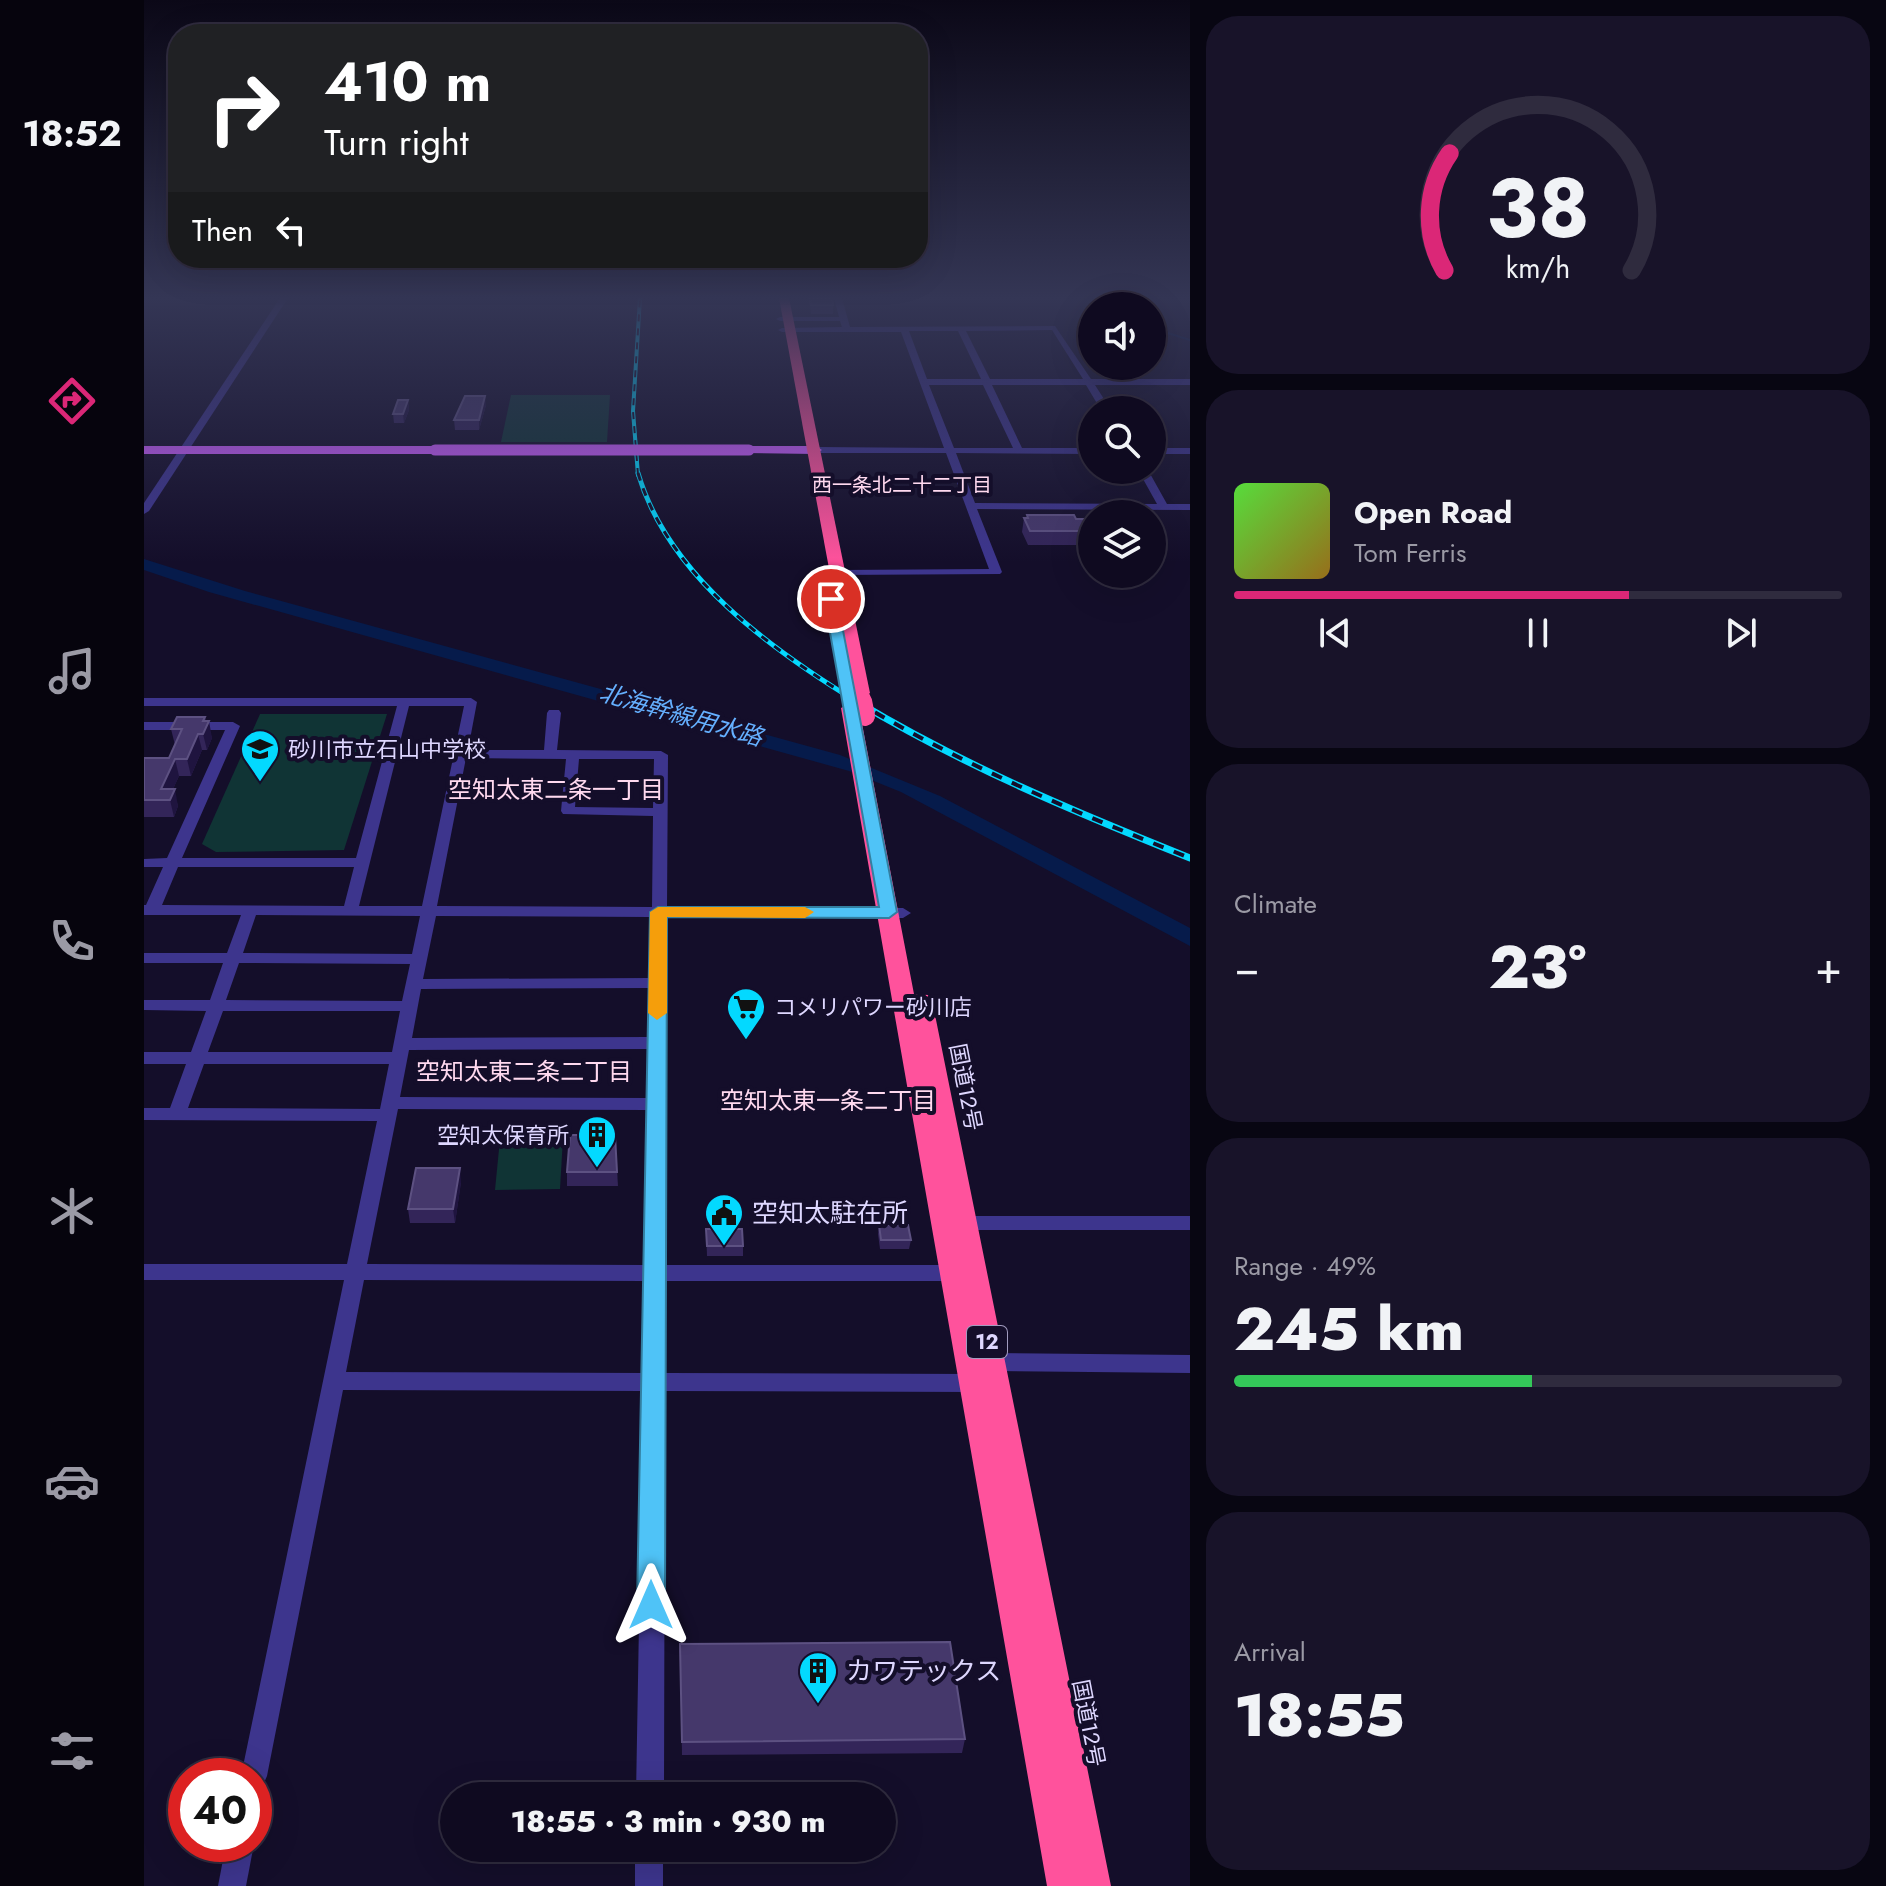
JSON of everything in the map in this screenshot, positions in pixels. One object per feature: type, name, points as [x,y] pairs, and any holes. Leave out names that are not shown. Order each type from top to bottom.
[{"type":"highway","name":"国道12号","points":[[797,386],[982,1372],[1066,1886]]},
{"type":"highway","name":"国道12号","points":[[809,450],[838,573],[855,700]]},
{"type":"highway","name":"国道12号","points":[[982,1372],[1092,1886]]},
{"type":"main road","points":[[144,450],[809,450]]},
{"type":"street","points":[[144,511],[226,386]]},
{"type":"street","points":[[838,573],[996,572],[926,386]]},
{"type":"street","points":[[987,386],[1019,451]]},
{"type":"street","points":[[809,450],[1078,451]]},
{"type":"street","points":[[1166,451],[1190,451]]},
{"type":"street","points":[[971,506],[1078,507]]},
{"type":"street","points":[[1166,507],[1190,507]]},
{"type":"street","points":[[144,702],[471,702],[258,1758]]},
{"type":"street","points":[[150,726],[167,702]]},
{"type":"street","points":[[350,911],[404,702]]},
{"type":"street","points":[[550,754],[554,713]]},
{"type":"street","points":[[150,726],[233,726],[173,863],[148,910],[896,912]]},
{"type":"street","points":[[461,754],[661,755],[650,1782]]},
{"type":"street","points":[[573,754],[568,811],[660,812]]},
{"type":"street","points":[[144,863],[361,862]]},
{"type":"street","points":[[177,1114],[250,911]]},
{"type":"street","points":[[144,958],[419,959]]},
{"type":"street","points":[[414,984],[658,983]]},
{"type":"street","points":[[144,1005],[409,1006]]},
{"type":"street","points":[[144,1058],[657,1043]]},
{"type":"street","points":[[144,1114],[656,1104]]},
{"type":"street","points":[[955,1223],[1190,1223]]},
{"type":"street","points":[[144,1272],[964,1273]]},
{"type":"street","points":[[333,1381],[653,1381],[1190,1364]]},
{"type":"street","points":[[232,1886],[237,1862]]},
{"type":"street","points":[[649,1862],[649,1886]]},
{"type":"green space","points":[[511,395],[610,395],[607,442],[501,442]]},
{"type":"green space","points":[[260,714],[387,714],[344,850],[216,852],[202,844]]},
{"type":"green space","points":[[563,1138],[560,1189],[495,1190],[500,1139]]},
{"type":"water","name":"北海幹線用水路","points":[[144,559],[245,591],[840,755],[940,796],[1190,928],[1190,946],[901,792],[849,771],[209,592],[144,570]]},
{"type":"building","points":[[465,396],[485,396],[479,420],[454,420]]},
{"type":"building","points":[[398,400],[408,400],[403,414],[393,414]]},
{"type":"building","points":[[1027,515],[1074,515],[1078,519],[1078,531],[1030,531],[1024,518],[1028,518]]},
{"type":"building","points":[[177,717],[205,717],[203,721],[209,721],[203,734],[198,734],[187,759],[175,759],[161,789],[175,789],[170,800],[144,800],[144,758],[169,758],[182,729],[171,729]]},
{"type":"building","points":[[570,1135],[615,1135],[617,1172],[567,1172]]},
{"type":"building","points":[[416,1168],[460,1168],[453,1209],[408,1209]]},
{"type":"building","points":[[879,1225],[908,1225],[911,1240],[881,1240]]},
{"type":"building","points":[[706,1229],[742,1229],[743,1246],[707,1246]]},
{"type":"building","name":"カワテックス","points":[[950,1642],[965,1739],[682,1742],[680,1644]]},
{"type":"railway","points":[[635,386],[633,411],[638,475]]},
{"type":"railway","points":[[638,473],[653,510],[673,545],[698,577],[759,634],[859,703]]},
{"type":"railway","points":[[856,701],[978,767],[1190,858]]},
{"type":"slow traffic","points":[[657,1013],[658,912],[805,912]]},
{"type":"place","name":"砂川市立石山中学校","points":[[260,783]]},
{"type":"place","name":"コメリパワー砂川店","points":[[746,1041]]},
{"type":"place","name":"空知太保育所","points":[[597,1169]]},
{"type":"place","name":"空知太駐在所","points":[[724,1247]]},
{"type":"place","name":"カワテックス","points":[[818,1705]]},
{"type":"district","name":"西一条北二十二丁目","points":[[902,485]]},
{"type":"district","name":"空知太東二条一丁目","points":[[556,790]]},
{"type":"district","name":"空知太東二条二丁目","points":[[524,1072]]},
{"type":"district","name":"空知太東一条二丁目","points":[[828,1101]]},
{"type":"route","points":[[651,1605],[658,912],[889,912],[831,599]]}]
